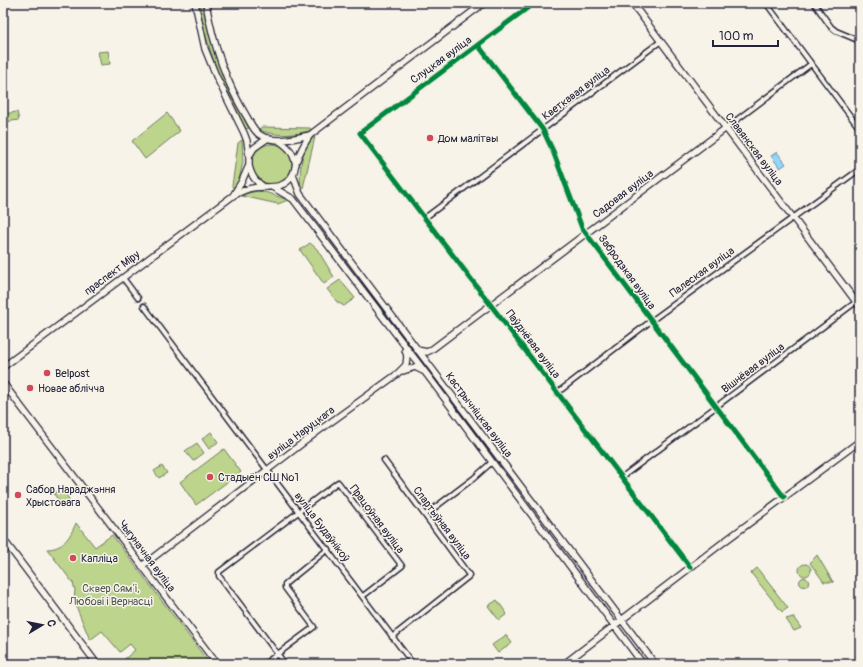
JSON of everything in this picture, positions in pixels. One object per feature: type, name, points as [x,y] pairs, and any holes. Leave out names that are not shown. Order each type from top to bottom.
[{"type":"main road","points":[[195,3],[204,49],[247,141],[249,165],[252,176],[256,182],[265,187]]},
{"type":"main road","points":[[206,3],[214,45],[225,76],[238,102],[257,133],[262,136],[278,140],[299,138],[310,135]]},
{"type":"main road","points":[[234,195],[249,188],[274,188],[287,182],[293,175],[303,145],[310,135],[484,3]]},
{"type":"main road","name":"Славянская вуліца","points":[[632,3],[858,305]]},
{"type":"main road","name":"Садовая вуліца","points":[[427,352],[587,234],[726,128]]},
{"type":"main road","points":[[249,156],[258,144],[268,138]]},
{"type":"main road","points":[[278,140],[289,147],[296,164]]},
{"type":"main road","points":[[234,195],[249,165]]},
{"type":"main road","name":"Кастрычніцкая вуліца","points":[[293,175],[300,194],[655,664]]},
{"type":"main road","name":"Кастрычніцкая вуліца","points":[[274,188],[293,199],[644,664]]},
{"type":"main road","name":"праспект Міру","points":[[3,367],[234,195]]},
{"type":"main road","points":[[396,374],[406,365],[407,356],[404,345]]},
{"type":"main road","points":[[417,350],[427,352],[427,363]]},
{"type":"main road","points":[[396,374],[408,368],[415,367],[428,376]]},
{"type":"main road","name":"вуліца Наруцкага","points":[[142,566],[396,374]]},
{"type":"main road","name":"Чыгуначная вуліца","points":[[3,383],[217,664]]},
{"type":"main road","points":[[564,664],[690,567],[860,441]]},
{"type":"main road","points":[[3,539],[97,664]]},
{"type":"street","name":"Слуцкая вуліца","points":[[360,133],[410,94],[534,3]]},
{"type":"street","points":[[766,3],[860,129]]},
{"type":"street","points":[[814,3],[831,27],[836,31],[860,41]]},
{"type":"street","name":"Кветкавая вуліца","points":[[426,217],[661,41]]},
{"type":"street","name":"Забродзкая вуліца","points":[[478,45],[543,130],[553,151],[582,228],[784,497]]},
{"type":"street","name":"Садовая вуліца","points":[[726,128],[811,64]]},
{"type":"street","name":"Паўднёвая вуліца","points":[[360,133],[426,217],[690,567]]},
{"type":"street","name":"Палеская вуліца","points":[[558,393],[651,321],[860,169]]},
{"type":"street","points":[[123,278],[138,298]]},
{"type":"street","name":"Вішнёвая вуліца","points":[[622,477],[717,406],[858,305]]},
{"type":"street","name":"вуліца Будаўнікоў","points":[[144,306],[413,664]]},
{"type":"street","name":"Спартыўная вуліца","points":[[384,460],[469,575],[392,637]]},
{"type":"street","points":[[425,514],[474,478],[492,462]]},
{"type":"street","name":"Працоўная вуліца","points":[[299,512],[338,482],[402,566],[363,596]]},
{"type":"street","points":[[285,664],[218,574],[299,512]]},
{"type":"street","points":[[264,664],[314,627],[285,588],[286,582],[328,549]]},
{"type":"green space","points":[[200,3],[202,3],[208,30],[219,66],[235,102],[249,128],[246,129],[223,84],[206,36]]},
{"type":"green space","points":[[108,51],[110,64],[101,65],[98,52]]},
{"type":"green space","points":[[17,112],[19,120],[5,122],[3,114]]},
{"type":"green space","points":[[167,113],[180,131],[145,159],[132,141]]},
{"type":"green space","points":[[262,127],[310,128],[312,130],[281,135],[262,131],[259,129]]},
{"type":"green space","points":[[315,137],[303,188],[301,190],[300,176],[303,154],[310,141]]},
{"type":"green space","points":[[242,140],[243,162],[238,184],[233,188],[232,186],[238,143]]},
{"type":"green space","points":[[268,144],[276,144],[283,147],[289,153],[292,164],[289,175],[283,181],[276,184],[268,184],[261,181],[255,175],[252,168],[252,160],[255,153],[261,147]]},
{"type":"green space","points":[[258,191],[288,200],[278,204],[242,196],[247,193]]},
{"type":"green space","points":[[310,243],[317,249],[334,277],[324,284],[300,250]]},
{"type":"green space","points":[[340,280],[355,298],[344,306],[337,302],[327,289]]},
{"type":"green space","points":[[211,432],[218,442],[209,449],[202,439]]},
{"type":"green space","points":[[197,443],[204,453],[193,461],[185,451]]},
{"type":"green space","name":"Стадыён СШ №1","points":[[224,449],[241,472],[196,505],[180,482]]},
{"type":"green space","points":[[162,466],[167,473],[159,478],[154,471]]},
{"type":"green space","points":[[62,488],[68,497],[70,504],[61,504],[54,494]]},
{"type":"green space","name":"Сквер Сямʼі, Любові і Вернасці","points":[[76,523],[95,547],[112,535],[210,664],[119,664],[135,650],[130,644],[120,652],[102,631],[90,640],[74,601],[75,590],[73,583],[47,549],[57,547],[62,544],[71,533]]},
{"type":"green space","points":[[817,555],[833,582],[824,582],[810,563]]},
{"type":"green space","points":[[803,564],[807,564],[811,570],[807,576],[803,576],[799,572],[799,568]]},
{"type":"green space","points":[[757,568],[788,608],[782,612],[751,573]]},
{"type":"green space","points":[[804,577],[809,582],[804,587],[799,582]]},
{"type":"green space","points":[[497,600],[507,614],[499,620],[488,606]]},
{"type":"green space","points":[[793,617],[801,628],[794,631],[786,619]]},
{"type":"green space","points":[[506,635],[512,643],[498,653],[492,645]]},
{"type":"water","points":[[777,152],[786,164],[780,168],[771,156]]},
{"type":"tunnel","points":[[138,298],[144,306]]},
{"type":"cycle path","points":[[534,3],[360,133],[690,567]]},
{"type":"cycle path","points":[[478,45],[543,130],[553,151],[582,228],[784,497]]},
{"type":"place","name":"Дом малітвы","points":[[430,138]]},
{"type":"place","name":"Belpost","points":[[47,373]]},
{"type":"place","name":"Новае аблічча","points":[[30,388]]},
{"type":"place","name":"Стадыён СШ №1","points":[[210,477]]},
{"type":"place","name":"Сабор Нараджэння Хрыстовага","points":[[18,495]]},
{"type":"place","name":"Капліца","points":[[73,558]]}]
